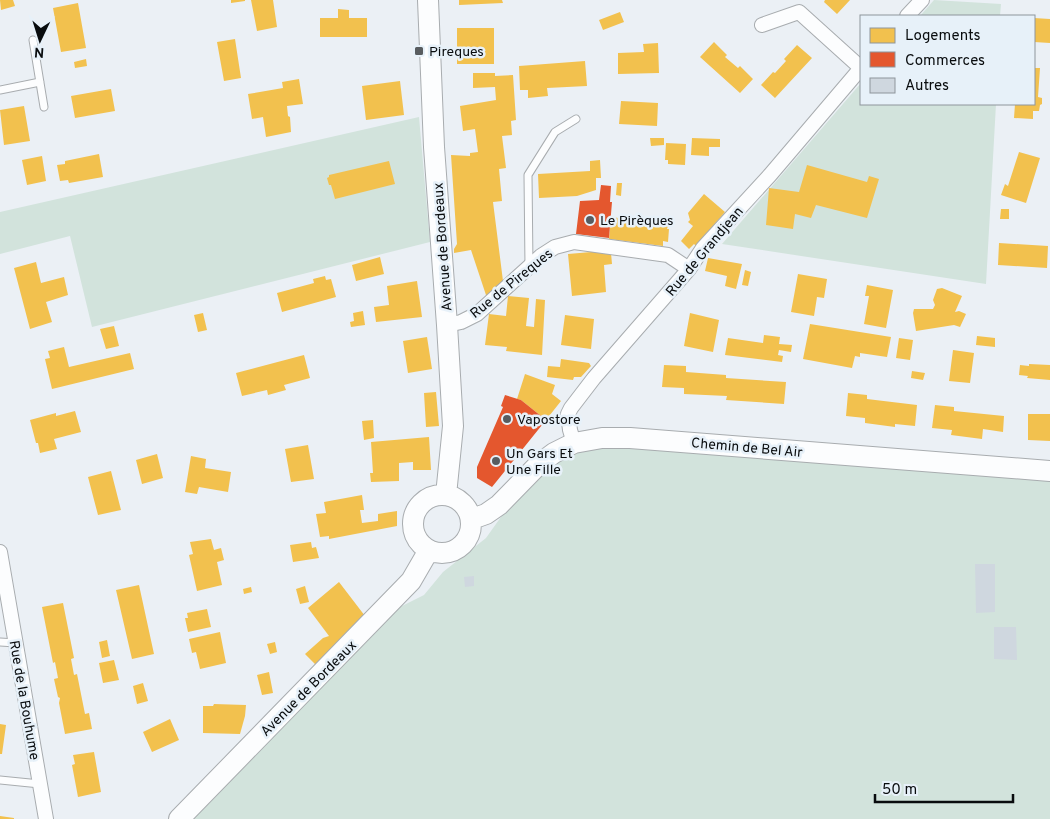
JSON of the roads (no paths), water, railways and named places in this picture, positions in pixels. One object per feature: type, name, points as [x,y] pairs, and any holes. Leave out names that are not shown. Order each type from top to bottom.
[{"type":"main road","name":"Avenue de Bordeaux","points":[[428,0],[434,147],[447,325],[452,426],[446,494]]},
{"type":"main road","name":"Chemin de Bel Air","points":[[472,519],[486,514],[499,505],[538,465],[554,452],[574,443],[602,438],[630,438],[1050,471]]},
{"type":"main road","points":[[446,494],[455,497],[469,510],[472,519],[470,535],[460,547],[445,553],[437,553],[422,545],[416,538],[413,529],[413,520],[421,503],[437,495],[446,494]]},
{"type":"main road","name":"Avenue de Bordeaux","points":[[179,819],[406,588],[429,550]]},
{"type":"street","points":[[908,15],[922,0]]},
{"type":"street","name":"Rue de Grandjean","points":[[762,25],[799,12],[860,67]]},
{"type":"street","name":"Rue de Grandjean","points":[[574,443],[568,414],[571,408],[594,378],[689,269],[703,248],[770,175],[860,69]]},
{"type":"street","name":"Rue de Pireques","points":[[447,325],[461,322],[477,314],[541,256],[555,247],[574,242],[668,255],[689,269]]},
{"type":"street","name":"Rue de la Bouhume","points":[[0,552],[46,819]]},
{"type":"lane","points":[[33,40],[44,107]]},
{"type":"lane","points":[[0,90],[40,82]]},
{"type":"lane","points":[[529,267],[528,176],[554,132],[576,119]]},
{"type":"lane","points":[[0,642],[16,644]]},
{"type":"lane","points":[[0,780],[40,784]]},
{"type":"place","name":"Pireques","points":[[419,51]]},
{"type":"place","name":"Le Pirèques","points":[[590,220]]},
{"type":"place","name":"Vapostore","points":[[507,419]]},
{"type":"place","name":"Un Gars Et Une Fille","points":[[496,461]]}]
